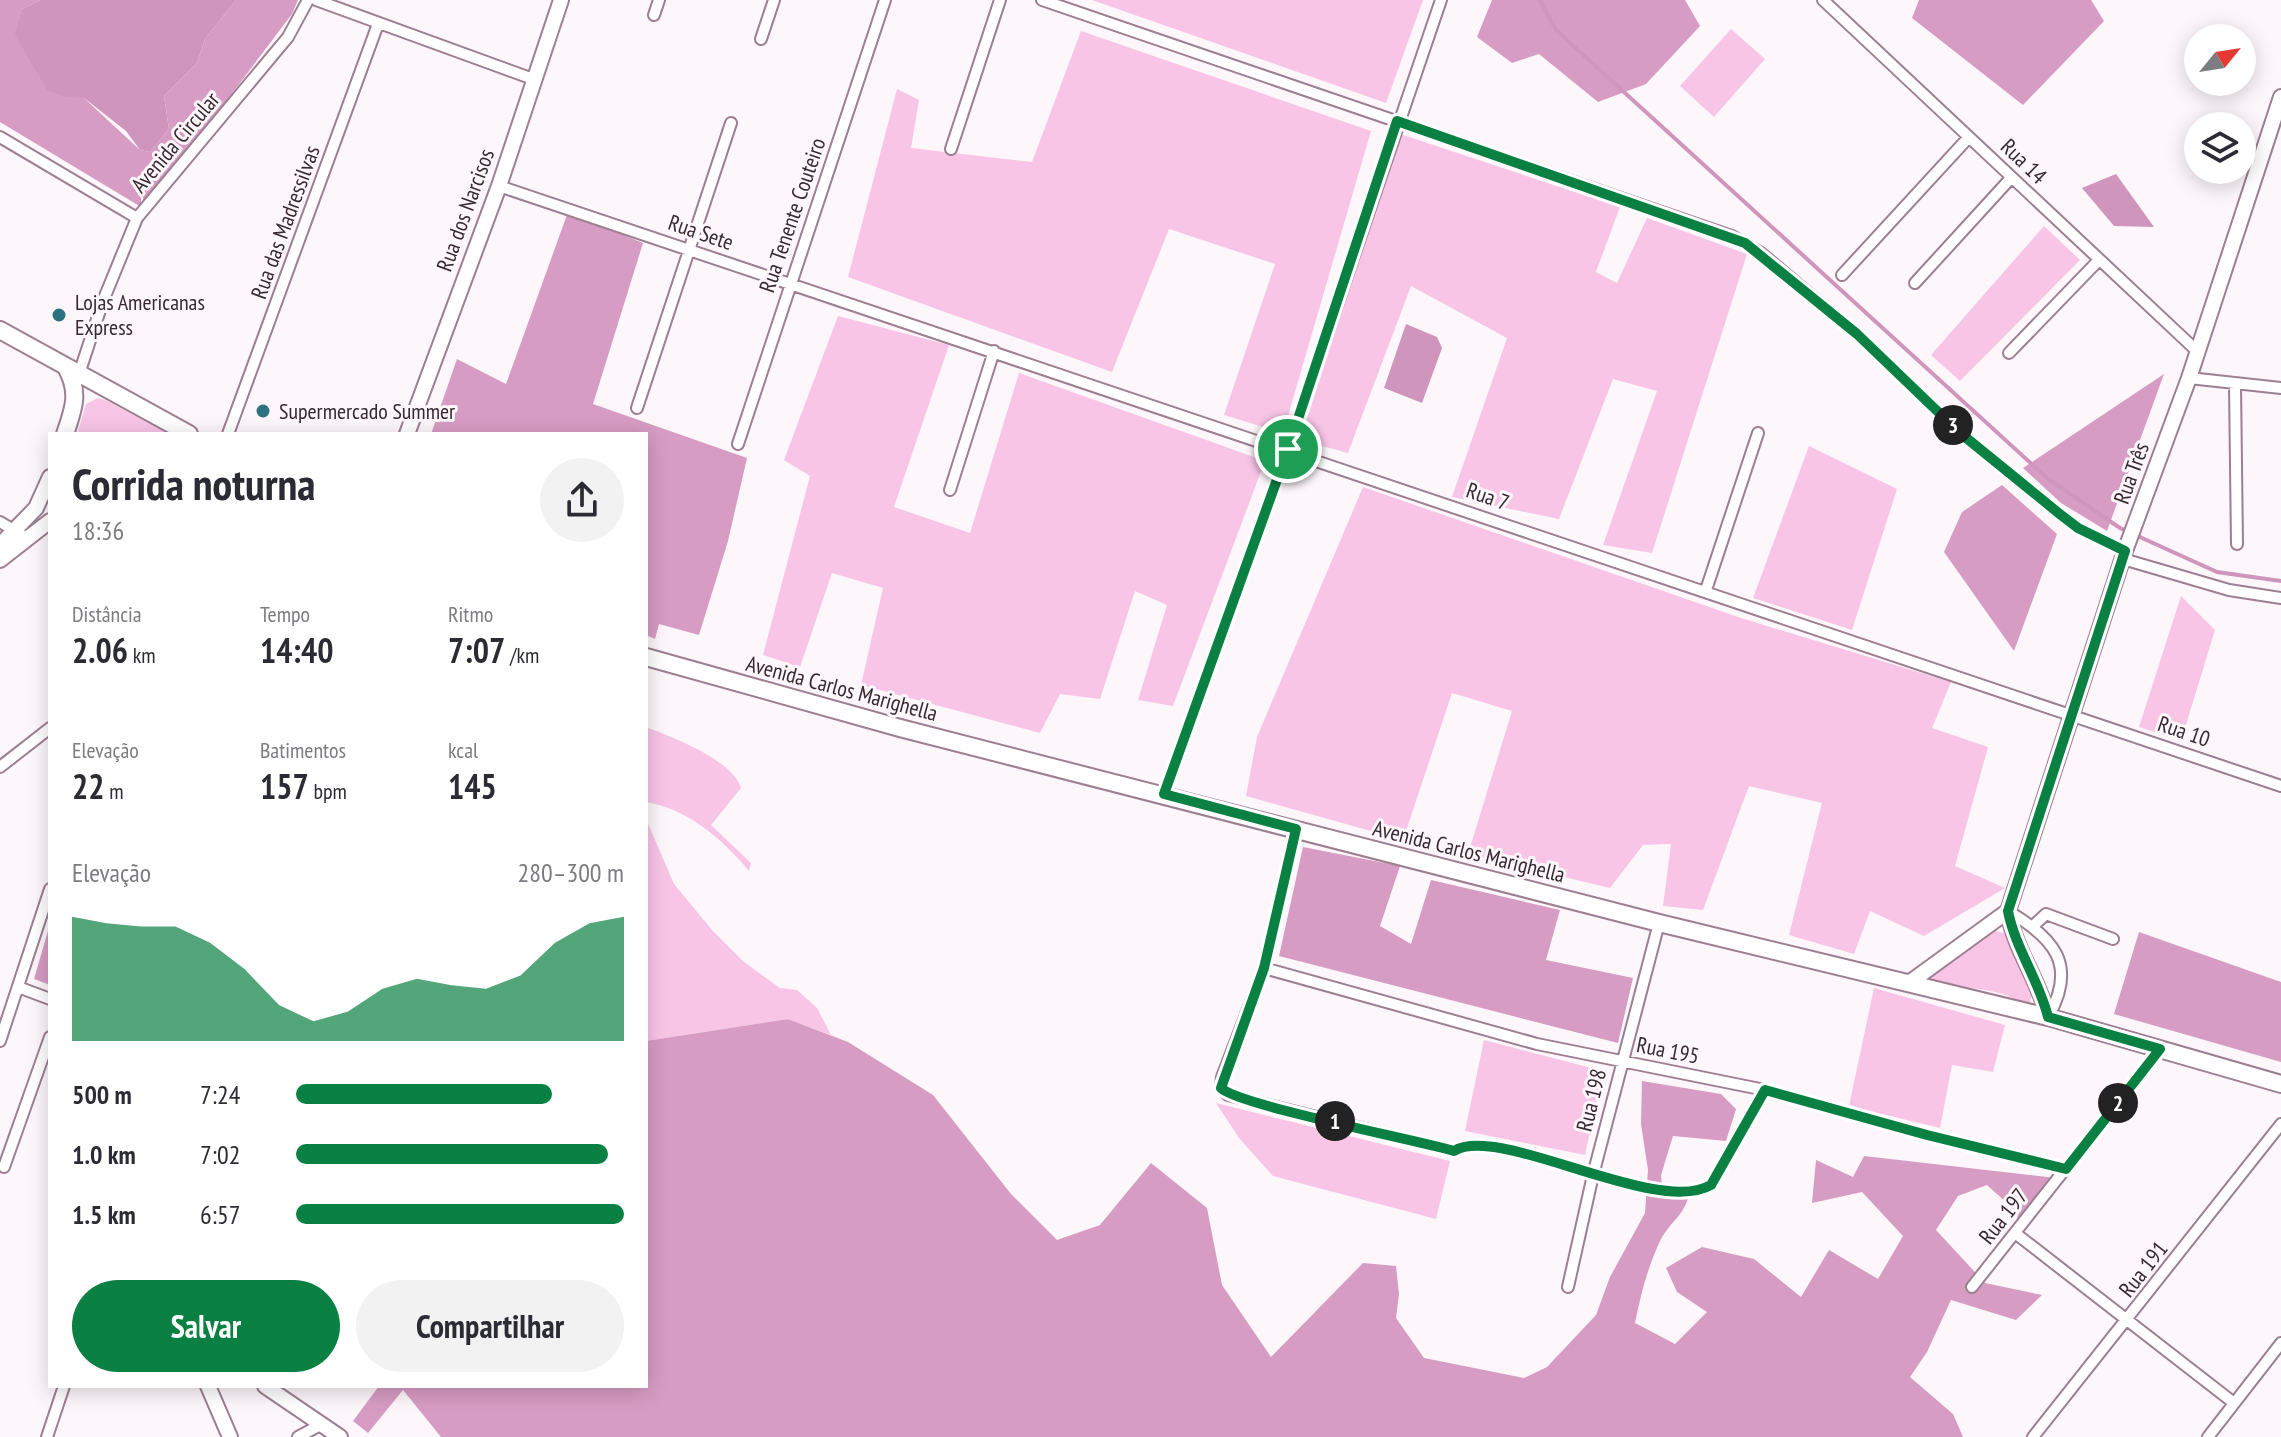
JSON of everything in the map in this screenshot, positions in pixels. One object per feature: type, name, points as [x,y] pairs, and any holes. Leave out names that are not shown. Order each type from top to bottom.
[{"type":"main road","name":"Rua dos Narcisos","points":[[408,432],[499,186],[561,0]]},
{"type":"main road","name":"Rua Três","points":[[2008,911],[2075,714],[2124,555],[2189,378],[2281,97]]},
{"type":"main road","points":[[0,330],[184,432]]},
{"type":"main road","points":[[66,432],[76,403],[72,370]]},
{"type":"main road","points":[[76,403],[107,391]]},
{"type":"main road","points":[[0,560],[22,535],[48,481]]},
{"type":"main road","points":[[0,545],[48,522]]},
{"type":"main road","name":"Avenida Carlos Marighella","points":[[648,658],[900,728],[1659,923],[2048,1017],[2281,1084]]},
{"type":"main road","points":[[1909,983],[2008,911],[2011,927],[2043,998],[2048,1017]]},
{"type":"main road","points":[[209,1388],[230,1437]]},
{"type":"main road","points":[[268,1388],[340,1437]]},
{"type":"street","name":"Avenida Circular","points":[[0,137],[137,218],[288,37],[308,0]]},
{"type":"street","points":[[316,0],[533,79]]},
{"type":"street","points":[[654,15],[659,0]]},
{"type":"street","points":[[761,39],[774,0]]},
{"type":"street","name":"Rua Tenente Couteiro","points":[[738,444],[885,0]]},
{"type":"street","points":[[951,149],[1000,0]]},
{"type":"street","points":[[1042,0],[1745,243],[1857,334],[1959,432],[2078,528],[2124,555],[2229,590],[2281,598]]},
{"type":"street","points":[[1164,794],[1288,449],[1397,121],[1441,0]]},
{"type":"street","name":"Rua 14","points":[[1823,0],[2197,351]]},
{"type":"street","name":"Rua das Madressilvas","points":[[229,432],[378,24]]},
{"type":"street","points":[[637,408],[731,123]]},
{"type":"street","points":[[1842,275],[1969,137]]},
{"type":"street","points":[[1915,283],[2011,178]]},
{"type":"street","name":"Rua Sete","points":[[499,186],[889,315]]},
{"type":"street","points":[[72,370],[137,218]]},
{"type":"street","points":[[2009,353],[2099,260]]},
{"type":"street","name":"Rua 7","points":[[889,315],[2075,714]]},
{"type":"street","points":[[950,490],[994,351]]},
{"type":"street","points":[[2189,378],[2281,388]]},
{"type":"street","points":[[2235,385],[2237,544]]},
{"type":"street","points":[[1706,590],[1758,433]]},
{"type":"street","points":[[0,522],[22,535]]},
{"type":"street","name":"Rua 10","points":[[2075,714],[2281,786]]},
{"type":"street","points":[[0,767],[48,730]]},
{"type":"street","points":[[1296,829],[1264,968],[1222,1077],[1221,1088],[1239,1098],[1454,1151],[1465,1144],[1490,1146],[1593,1175],[1671,1190],[1704,1189],[1711,1185],[1765,1090]]},
{"type":"street","points":[[0,1041],[48,901]]},
{"type":"street","points":[[2008,911],[2033,926],[2049,941],[2061,967],[2061,993],[2048,1017]]},
{"type":"street","points":[[2033,926],[2046,914],[2113,939]]},
{"type":"street","name":"Rua 198","points":[[1568,1287],[1621,1061],[1659,923]]},
{"type":"street","name":"Rua 195","points":[[1264,968],[1537,1044],[1765,1090],[1927,1135],[2066,1169]]},
{"type":"street","points":[[18,987],[48,998]]},
{"type":"street","points":[[4,1167],[48,1043]]},
{"type":"street","name":"Rua 197","points":[[1972,1287],[2160,1049]]},
{"type":"street","name":"Rua 191","points":[[2033,1437],[2281,1124]]},
{"type":"street","points":[[2015,1233],[2234,1403]]},
{"type":"street","points":[[2208,1437],[2281,1343]]},
{"type":"street","points":[[47,1437],[63,1388]]},
{"type":"street","points":[[298,1437],[322,1424]]},
{"type":"shaded area","points":[[0,0],[40,0],[21,10],[16,35],[47,89],[84,98],[140,150],[150,152],[169,129],[164,96],[197,63],[205,39],[236,0],[298,0],[292,14],[144,210],[141,170],[141,207],[0,122]]},
{"type":"shaded area","points":[[40,0],[236,0],[205,39],[197,63],[164,96],[169,129],[150,152],[140,150],[126,131],[84,98],[64,97],[47,90],[15,35],[21,10]]},
{"type":"shaded area","points":[[1092,0],[1423,0],[1386,103]]},
{"type":"shaded area","points":[[1492,0],[1685,0],[1700,26],[1646,84],[1598,102],[1539,54],[1512,63],[1477,37]]},
{"type":"shaded area","points":[[1919,0],[2091,0],[2104,21],[2023,105],[1912,18]]},
{"type":"shaded area","points":[[1731,29],[1765,59],[1714,117],[1680,86]]},
{"type":"shaded area","points":[[1081,31],[1371,131],[1283,433],[1224,415],[1275,264],[1169,229],[1112,372],[848,277],[897,89],[919,100],[911,148],[1032,162]]},
{"type":"shaded area","points":[[1400,134],[1620,207],[1596,272],[1617,283],[1647,218],[1747,254],[1652,553],[1603,545],[1657,391],[1613,379],[1559,519],[1452,497],[1507,338],[1411,286],[1348,453],[1300,440]]},
{"type":"shaded area","points":[[2116,174],[2154,227],[2114,226],[2082,188]]},
{"type":"shaded area","points":[[568,212],[643,243],[593,404],[747,458],[728,541],[699,635],[659,624],[655,639],[648,636],[648,432],[432,432],[457,359],[506,384]]},
{"type":"shaded area","points":[[2044,226],[2080,260],[1960,381],[1931,355]]},
{"type":"shaded area","points":[[838,316],[949,345],[894,507],[970,533],[1019,373],[1265,461],[1173,706],[1138,700],[1167,605],[1135,591],[1100,699],[1060,694],[1040,733],[861,685],[883,588],[832,573],[800,667],[763,655],[810,476],[784,460]]},
{"type":"shaded area","points":[[1406,324],[1437,337],[1442,348],[1422,403],[1384,388]]},
{"type":"shaded area","points":[[2164,374],[2107,531],[2061,503],[2023,468]]},
{"type":"shaded area","points":[[98,398],[107,401],[165,432],[78,432],[86,404]]},
{"type":"shaded area","points":[[1809,446],[1897,489],[1852,630],[1753,598]]},
{"type":"shaded area","points":[[2002,485],[2057,534],[2014,651],[1944,552],[1962,512]]},
{"type":"shaded area","points":[[1363,487],[1741,618],[1951,682],[1932,728],[1988,747],[1955,866],[2005,888],[1924,936],[1870,911],[1854,954],[1789,935],[1822,803],[1749,786],[1703,910],[1663,906],[1671,844],[1643,845],[1610,888],[1468,854],[1512,711],[1452,693],[1403,840],[1246,796],[1257,737]]},
{"type":"shaded area","points":[[2181,596],[2215,630],[2181,741],[2139,727]]},
{"type":"shaded area","points":[[648,728],[700,751],[736,778],[741,788],[711,825],[751,863],[749,871],[703,827],[661,805],[648,802]]},
{"type":"shaded area","points":[[648,824],[674,884],[712,930],[744,962],[780,988],[797,990],[817,1008],[831,1035],[788,1019],[648,1041]]},
{"type":"shaded area","points":[[1303,847],[1400,866],[1380,926],[1411,944],[1431,880],[1560,910],[1546,960],[1633,978],[1618,1043],[1279,956]]},
{"type":"shaded area","points":[[1993,930],[2006,934],[2034,989],[2030,1002],[2023,1004],[1990,991],[1928,982],[1929,975]]},
{"type":"shaded area","points":[[48,931],[48,984],[34,979]]},
{"type":"shaded area","points":[[2139,932],[2281,982],[2281,1062],[2114,1014]]},
{"type":"shaded area","points":[[1874,988],[2005,1025],[1993,1072],[1952,1065],[1940,1128],[1849,1106]]},
{"type":"shaded area","points":[[788,1019],[848,1042],[933,1095],[1011,1194],[1057,1240],[1100,1225],[1151,1163],[1207,1208],[1222,1285],[1271,1357],[1363,1263],[1396,1266],[1399,1294],[1396,1318],[1424,1358],[1524,1378],[1547,1367],[1596,1315],[1610,1277],[1645,1213],[1648,1170],[1641,1124],[1642,1081],[1721,1094],[1736,1109],[1726,1141],[1673,1136],[1661,1175],[1663,1198],[1689,1191],[1688,1198],[1656,1249],[1635,1323],[1675,1344],[1707,1312],[1677,1292],[1666,1268],[1702,1247],[1754,1259],[1801,1297],[1829,1250],[1878,1279],[1903,1236],[1862,1192],[1812,1203],[1816,1160],[1853,1177],[1864,1156],[2056,1178],[2030,1218],[2017,1220],[2018,1213],[1987,1185],[1958,1196],[1936,1230],[1985,1283],[2042,1295],[2016,1320],[1951,1300],[1927,1352],[1910,1377],[1953,1414],[1963,1437],[441,1437],[403,1390],[368,1433],[353,1421],[378,1388],[648,1388],[648,1041]]},
{"type":"shaded area","points":[[1484,1040],[1603,1071],[1585,1155],[1465,1131]]},
{"type":"shaded area","points":[[1216,1103],[1450,1161],[1436,1219],[1273,1176],[1239,1138]]},
{"type":"waterway","points":[[1540,0],[1556,30],[2047,478],[2120,528],[2217,572],[2281,581]]},
{"type":"place","name":"Lojas Americanas Express","points":[[59,315]]},
{"type":"place","name":"Supermercado Summer","points":[[263,411]]},
{"type":"route","points":[[1397,121],[1646,205],[1745,243],[1857,334],[1959,432],[2061,515],[2078,528],[2125,551],[2075,714],[2008,911],[2011,927],[2043,998],[2048,1017],[2160,1049],[2066,1169],[1927,1135],[1765,1090],[1711,1185],[1691,1192],[1593,1175],[1490,1146],[1465,1144],[1454,1151],[1228,1095],[1221,1088],[1222,1077],[1264,968],[1296,829],[1164,794],[1288,449],[1397,121]]}]
